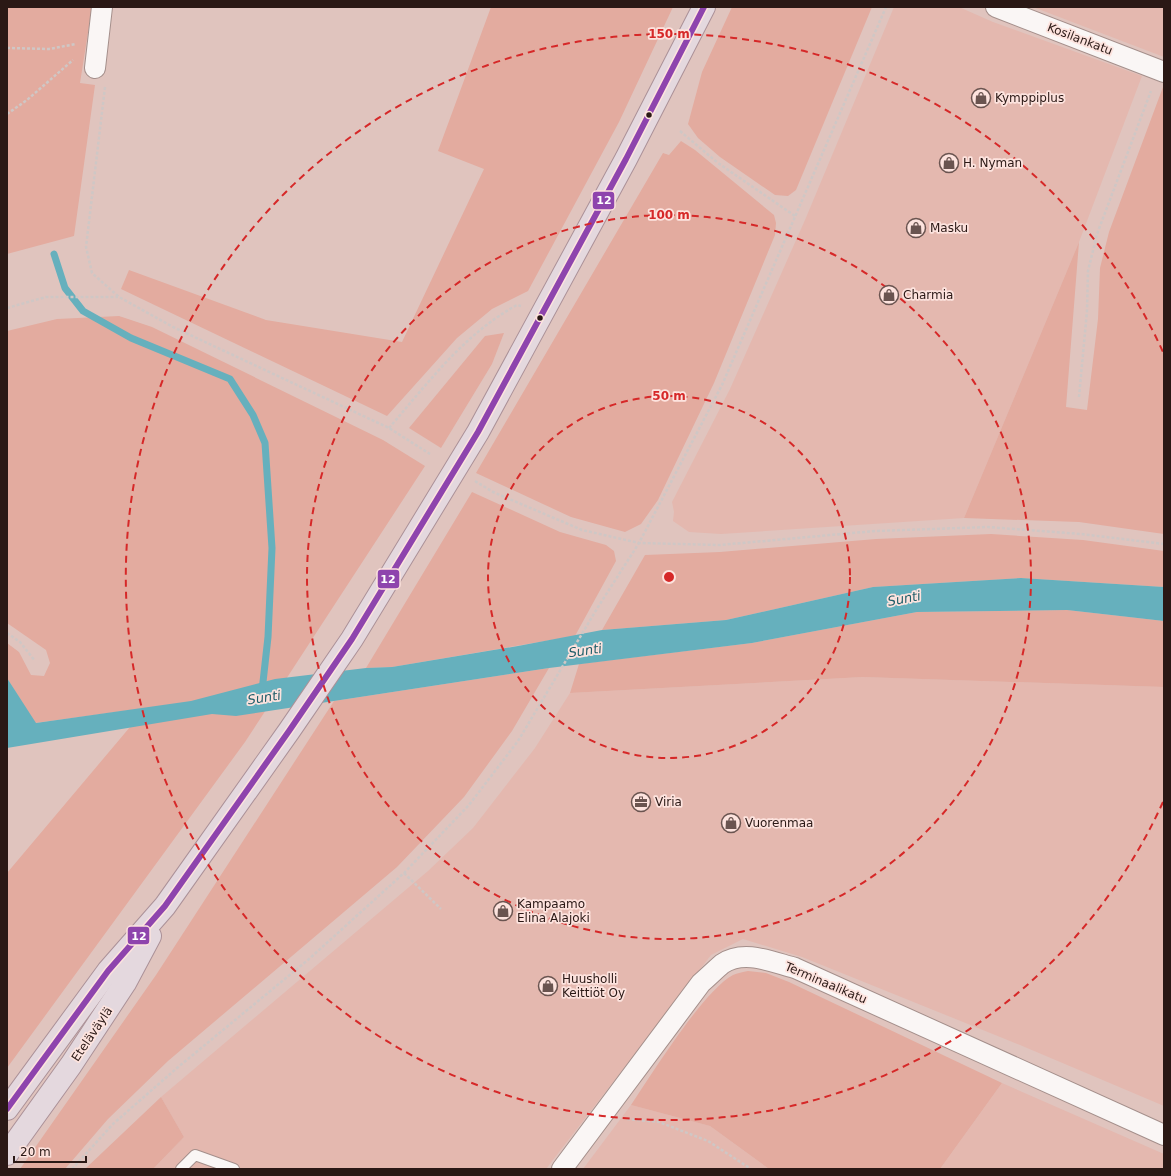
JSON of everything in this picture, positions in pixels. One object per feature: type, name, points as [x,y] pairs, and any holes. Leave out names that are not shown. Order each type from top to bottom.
[{"type":"highway","name":"Eteläväylä","points":[[7,1109],[108,971],[165,906],[352,639],[478,432],[544,313],[663,89],[704,7]]},
{"type":"highway","name":"Eteläväylä","points":[[7,1154],[71,1065],[125,983],[165,906]]},
{"type":"street","points":[[100,75],[97,40],[102,7]]},
{"type":"street","name":"Kosilankatu","points":[[996,7],[1162,71]]},
{"type":"street","name":"Terminaalikatu","points":[[562,1169],[701,983],[723,964],[740,957],[753,956],[795,968],[1164,1135]]},
{"type":"lane","points":[[181,1169],[195,1155],[234,1169]]},
{"type":"path","points":[[72,1169],[113,1124],[177,1068],[309,959],[404,873],[469,805],[518,741],[598,607],[640,543],[722,385],[886,7]]},
{"type":"path","points":[[7,48],[49,49],[97,40]]},
{"type":"path","points":[[7,114],[27,100],[97,40]]},
{"type":"path","points":[[1079,397],[1087,311],[1088,271],[1097,234],[1162,71]]},
{"type":"path","points":[[100,75],[86,247],[92,273],[119,297],[173,327],[389,428],[430,454]]},
{"type":"path","points":[[680,131],[718,163],[795,216]]},
{"type":"path","points":[[7,308],[46,297],[119,297]]},
{"type":"path","points":[[389,428],[461,345],[500,314],[517,305],[544,313]]},
{"type":"path","points":[[473,480],[493,492],[582,530],[640,543],[720,545],[875,531],[988,527],[1081,534],[1164,544]]},
{"type":"path","points":[[7,633],[20,642],[35,661]]},
{"type":"path","points":[[404,873],[441,909]]},
{"type":"path","points":[[601,1117],[659,1122],[708,1141],[751,1169]]},
{"type":"shaded area","points":[[7,7],[92,7],[80,83],[95,85],[74,236],[7,254]]},
{"type":"shaded area","points":[[491,7],[673,7],[619,122],[528,291],[492,309],[457,338],[387,416],[121,289],[129,270],[266,320],[402,342],[484,169],[438,151]]},
{"type":"shaded area","points":[[732,7],[872,7],[796,190],[788,196],[775,195],[720,157],[698,138],[688,124],[702,72]]},
{"type":"shaded area","points":[[894,7],[959,7],[993,22],[1142,76],[1079,242],[964,518],[721,534],[689,532],[673,521],[674,512],[672,502],[730,389],[805,220]]},
{"type":"shaded area","points":[[1033,7],[1164,7],[1164,57]]},
{"type":"shaded area","points":[[1163,87],[1164,534],[1079,522],[964,518],[1079,242],[1066,407],[1087,410],[1098,319],[1100,268],[1109,232]]},
{"type":"shaded area","points":[[681,141],[695,150],[774,215],[776,223],[775,235],[714,383],[658,500],[641,524],[625,532],[571,517],[476,473],[663,153],[669,155]]},
{"type":"shaded area","points":[[119,316],[152,327],[383,440],[425,466],[245,742],[7,1068],[7,873],[146,708],[35,723],[7,678],[7,643],[19,652],[31,675],[44,676],[50,663],[46,650],[7,623],[7,331],[57,319]]},
{"type":"shaded area","points":[[504,333],[492,364],[441,448],[409,428],[485,336]]},
{"type":"shaded area","points":[[472,492],[560,532],[606,545],[614,551],[616,561],[575,636],[392,667],[366,668]]},
{"type":"shaded area","points":[[991,534],[1083,540],[1164,551],[1164,587],[1021,578],[873,587],[726,620],[602,630],[645,555],[720,552],[876,539]]},
{"type":"shaded area","points":[[1067,610],[1164,621],[1164,687],[863,677],[570,693],[579,664],[752,643],[917,612]]},
{"type":"shaded area","points":[[549,668],[512,731],[464,797],[397,867],[168,1061],[108,1119],[65,1169],[20,1169],[156,975],[334,701]]},
{"type":"shaded area","points":[[863,677],[1164,687],[1164,1106],[1020,1045],[802,957],[743,939],[711,955],[546,1169],[153,1169],[184,1137],[161,1097],[428,871],[473,828],[535,748],[570,693]]},
{"type":"shaded area","points":[[748,971],[766,973],[789,982],[1002,1083],[940,1169],[769,1169],[710,1126],[631,1105],[679,1034],[707,998],[721,984],[733,975]]},
{"type":"shaded area","points":[[1002,1083],[1164,1154],[1164,1169],[940,1169]]},
{"type":"shaded area","points":[[161,1097],[184,1137],[153,1169],[85,1169]]},
{"type":"shaded area","points":[[631,1105],[710,1126],[769,1169],[583,1169]]},
{"type":"water","name":"Sunti","points":[[1021,578],[1164,587],[1164,621],[1067,610],[917,612],[752,643],[549,668],[236,716],[212,714],[7,748],[7,678],[36,723],[191,701],[275,679],[366,668],[392,667],[602,630],[726,620],[873,587]]},
{"type":"waterway","name":"Sunti","points":[[54,254],[65,288],[83,311],[131,338],[230,379],[253,415],[265,443],[272,548],[268,637],[262,691]]},
{"type":"transit line","name":"12","points":[[7,1109],[108,971],[165,906],[352,639],[478,432],[626,159],[704,7]]},
{"type":"place","name":"Kymppiplus","points":[[981,98]]},
{"type":"place","name":"H. Nyman","points":[[949,163]]},
{"type":"place","name":"Masku","points":[[916,228]]},
{"type":"place","name":"Charmia","points":[[889,295]]},
{"type":"place","name":"Viria","points":[[641,802]]},
{"type":"place","name":"Vuorenmaa","points":[[731,823]]},
{"type":"place","name":"Kampaamo Elina Alajoki","points":[[503,911]]},
{"type":"place","name":"Huusholli Keittiöt Oy","points":[[548,986]]}]
